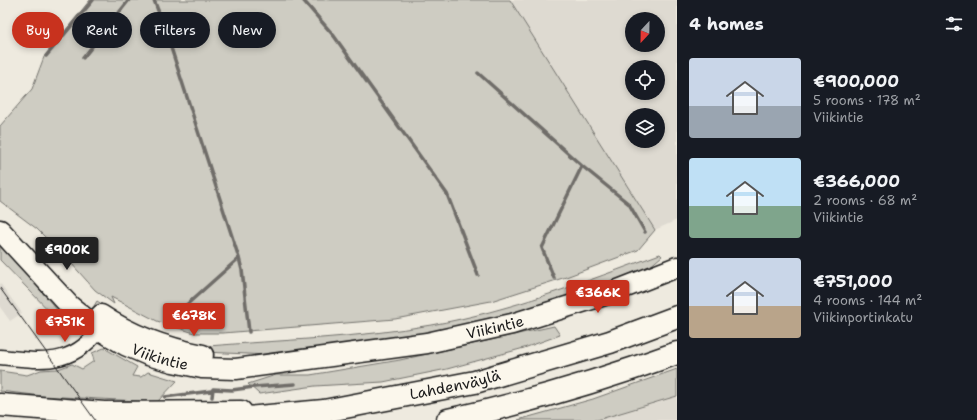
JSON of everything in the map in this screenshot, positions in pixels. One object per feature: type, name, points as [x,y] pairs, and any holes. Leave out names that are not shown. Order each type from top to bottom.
[{"type":"highway","name":"Lahdenväylä","points":[[225,420],[324,411],[475,382],[610,342],[677,317]]},
{"type":"highway","points":[[448,420],[479,413],[616,375],[677,353]]},
{"type":"highway","points":[[0,405],[104,413],[324,411]]},
{"type":"main road","name":"Viikintie","points":[[0,230],[41,272],[70,306],[104,324],[154,341],[204,355],[237,359],[307,360],[427,343],[512,324],[608,294],[677,267]]},
{"type":"street","points":[[0,357],[33,361],[53,361],[68,356],[84,347],[104,324]]},
{"type":"shaded area","points":[[90,0],[510,0],[655,230],[638,250],[566,277],[491,301],[395,319],[223,333],[194,333],[157,321],[111,297],[114,304],[95,290],[71,263],[37,229],[0,201],[0,126],[32,89],[44,57],[51,48],[64,48],[64,32],[72,22],[72,48],[132,48],[132,12],[80,12]]},
{"type":"shaded area","points":[[507,0],[677,0],[677,220],[655,230]]},
{"type":"shaded area","points":[[0,241],[27,270],[25,272],[58,311],[57,319],[0,260]]},
{"type":"shaded area","points":[[660,254],[662,256],[648,268],[603,286],[512,315],[425,333],[268,355],[205,352],[110,316],[94,306],[97,301],[134,325],[195,345],[208,346],[348,336],[431,325],[490,312],[547,295]]},
{"type":"shaded area","points":[[0,283],[22,313],[10,321],[0,307]]},
{"type":"shaded area","points":[[554,326],[560,335],[524,348],[447,369],[383,382],[315,386],[259,394],[248,384],[276,375],[310,375],[400,360]]},
{"type":"shaded area","points":[[104,348],[137,367],[132,376],[141,377],[148,372],[177,381],[157,402],[43,396],[0,391],[0,371],[27,375],[41,370],[58,369],[72,364],[82,369],[94,361],[92,353]]},
{"type":"shaded area","points":[[677,369],[677,396],[597,420],[518,420],[593,399]]},
{"type":"shaded area","points":[[677,396],[677,420],[597,420],[660,402]]},
{"type":"waterway","points":[[46,56],[93,0]]},
{"type":"waterway","points":[[83,58],[129,0]]},
{"type":"waterway","points":[[154,0],[164,26],[239,258],[242,270],[249,332]]},
{"type":"waterway","points":[[303,0],[334,36],[447,194],[478,275]]},
{"type":"waterway","points":[[478,73],[582,166],[542,248],[554,278]]},
{"type":"waterway","points":[[582,166],[629,204],[645,232]]},
{"type":"waterway","points":[[165,324],[239,258]]},
{"type":"waterway","points":[[254,387],[295,384]]},
{"type":"waterway","points":[[212,397],[213,389],[232,390],[254,386]]},
{"type":"waterway","points":[[165,397],[211,391]]},
{"type":"tram line","points":[[0,288],[95,420]]}]
